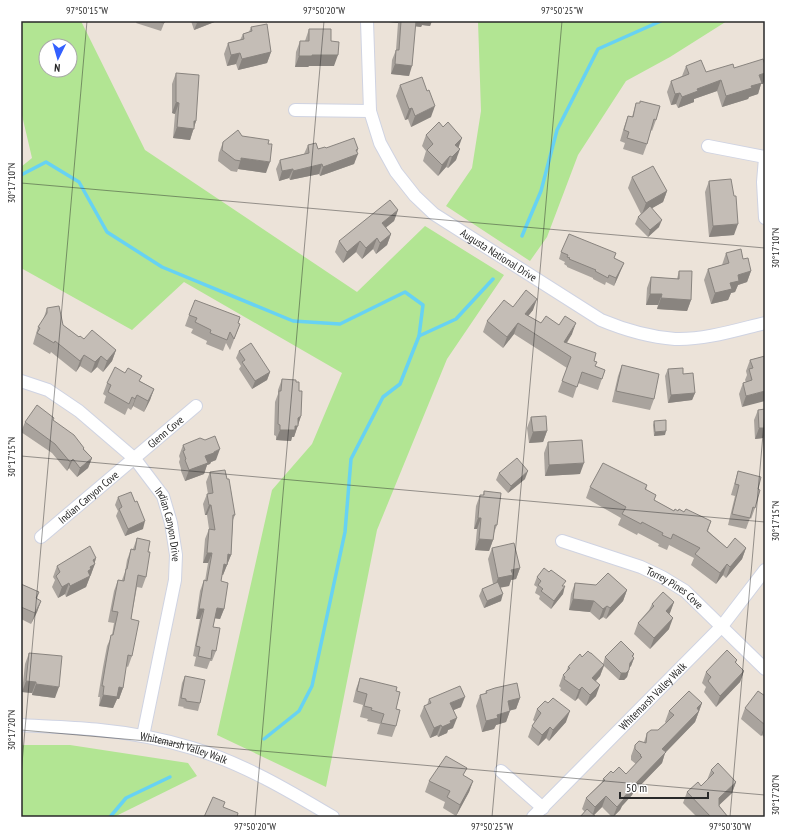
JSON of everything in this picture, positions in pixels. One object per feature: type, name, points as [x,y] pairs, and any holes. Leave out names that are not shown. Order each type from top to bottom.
[{"type":"street","name":"Augusta National Drive","points":[[367,21],[370,111],[380,143],[396,172],[415,196],[434,214],[601,320],[627,330],[655,337],[676,339],[708,336],[765,323]]},
{"type":"street","points":[[295,110],[370,111]]},
{"type":"street","points":[[708,146],[765,158],[763,182],[765,218]]},
{"type":"street","name":"Indian Canyon Drive","points":[[21,381],[48,390],[80,411],[135,458],[163,496],[171,523],[176,555],[175,580],[143,736]]},
{"type":"street","name":"Glenn Cove","points":[[135,458],[196,406]]},
{"type":"street","name":"Indian Canyon Cove","points":[[42,537],[135,458]]},
{"type":"street","name":"Torrey Pines Cove","points":[[562,541],[641,567],[686,591],[765,670]]},
{"type":"street","name":"Whitemarsh Valley Walk","points":[[533,817],[722,626],[765,570]]},
{"type":"street","name":"Whitemarsh Valley Walk","points":[[21,725],[99,730],[143,736],[192,748],[228,761],[265,778],[333,817]]},
{"type":"street","points":[[501,771],[543,808]]},
{"type":"green space","points":[[21,21],[81,21],[145,150],[357,292],[425,226],[504,275],[447,359],[377,530],[326,787],[217,735],[272,490],[312,444],[342,373],[184,282],[132,330],[21,268],[21,167],[32,158],[21,111]]},
{"type":"green space","points":[[478,21],[727,21],[670,57],[626,81],[578,155],[547,237],[530,261],[446,206],[472,168],[481,111]]},
{"type":"green space","points":[[21,745],[70,745],[188,763],[197,776],[114,817],[21,817]]},
{"type":"building","points":[[401,21],[416,21],[412,66],[395,64],[396,50],[399,50]]},
{"type":"building","points":[[267,24],[271,52],[242,59],[240,53],[231,55],[228,43],[244,39],[243,34],[252,31],[251,27]]},
{"type":"building","points":[[309,29],[331,29],[331,41],[339,42],[338,55],[299,56],[300,41],[309,41]]},
{"type":"building","points":[[763,59],[765,73],[759,75],[762,83],[751,86],[752,88],[726,96],[721,80],[697,89],[698,91],[682,97],[680,93],[675,94],[671,81],[689,74],[686,66],[701,60],[706,72],[733,64],[734,68]]},
{"type":"building","points":[[176,73],[199,75],[196,121],[194,121],[194,129],[177,127],[179,103],[176,102]]},
{"type":"building","points":[[422,77],[435,106],[415,116],[412,108],[409,109],[400,85]]},
{"type":"building","points":[[640,101],[660,106],[656,120],[654,119],[647,144],[627,138],[629,132],[624,130],[628,116],[633,117],[636,103],[640,103]]},
{"type":"building","points":[[439,122],[443,127],[448,122],[462,138],[455,145],[460,149],[452,157],[450,156],[442,165],[427,150],[433,144],[426,135]]},
{"type":"building","points":[[238,130],[242,136],[269,140],[268,144],[272,144],[270,162],[241,158],[241,161],[235,160],[222,150],[223,142]]},
{"type":"building","points":[[354,138],[358,149],[356,150],[358,154],[323,167],[322,164],[293,171],[293,169],[282,171],[280,160],[309,153],[308,145],[316,143],[318,149],[326,148]]},
{"type":"building","points":[[653,166],[667,191],[646,203],[632,177]]},
{"type":"building","points":[[731,179],[734,196],[736,196],[738,224],[713,226],[709,181]]},
{"type":"building","points":[[390,200],[398,210],[382,223],[391,234],[380,243],[377,238],[366,248],[360,241],[347,252],[339,241]]},
{"type":"building","points":[[650,206],[662,220],[650,230],[638,217]]},
{"type":"building","points":[[569,234],[616,253],[614,258],[624,263],[616,278],[609,275],[608,278],[595,271],[596,270],[569,259],[570,258],[567,257],[568,255],[561,252]]},
{"type":"building","points":[[741,249],[743,259],[748,258],[751,271],[738,275],[739,281],[730,283],[732,289],[715,293],[708,269],[729,263],[726,253]]},
{"type":"building","points":[[679,271],[692,271],[691,300],[661,298],[662,294],[650,294],[651,277],[679,279]]},
{"type":"building","points":[[526,290],[537,299],[525,314],[541,323],[546,316],[559,325],[565,316],[576,323],[564,342],[596,353],[594,361],[597,362],[595,366],[605,370],[602,379],[582,372],[577,387],[562,381],[571,357],[518,323],[507,337],[487,321],[504,300],[513,307]]},
{"type":"building","points":[[195,300],[240,317],[238,323],[240,324],[234,339],[230,332],[227,340],[210,333],[211,330],[195,322],[197,318],[189,315]]},
{"type":"building","points":[[59,306],[63,325],[84,339],[92,330],[116,350],[107,361],[101,356],[95,362],[84,355],[80,361],[55,341],[54,343],[37,333],[40,328],[38,327],[47,313],[47,308]]},
{"type":"building","points":[[251,343],[270,372],[255,381],[242,362],[245,360],[239,351]]},
{"type":"building","points":[[765,356],[765,391],[746,396],[743,383],[752,380],[749,369],[753,368],[750,360]]},
{"type":"building","points":[[622,365],[659,374],[654,399],[616,391]]},
{"type":"building","points":[[115,367],[125,373],[128,368],[142,376],[139,381],[154,389],[148,401],[137,395],[135,399],[132,397],[129,404],[108,392],[111,385],[107,383]]},
{"type":"building","points":[[683,368],[683,374],[693,373],[695,393],[671,395],[668,369]]},
{"type":"building","points":[[282,379],[296,380],[296,382],[299,382],[299,391],[302,391],[301,416],[298,418],[298,426],[295,426],[295,430],[280,430],[280,425],[278,424],[279,391],[281,391]]},
{"type":"building","points":[[37,405],[54,418],[53,420],[74,435],[84,448],[83,449],[92,458],[80,468],[73,459],[70,462],[55,444],[25,422]]},
{"type":"building","points":[[765,409],[765,428],[759,428],[758,410]]},
{"type":"building","points":[[546,416],[547,431],[533,432],[531,417]]},
{"type":"building","points":[[666,420],[666,431],[655,432],[654,421]]},
{"type":"building","points":[[215,436],[220,449],[205,456],[208,463],[189,470],[185,460],[183,451],[185,450],[183,445],[200,438],[205,440]]},
{"type":"building","points":[[582,440],[584,463],[549,465],[548,442]]},
{"type":"building","points":[[517,458],[528,471],[511,486],[499,473]]},
{"type":"building","points":[[603,463],[647,485],[645,489],[656,495],[654,500],[674,511],[675,509],[678,511],[679,509],[684,512],[686,509],[711,521],[707,531],[727,548],[735,538],[746,548],[730,567],[727,564],[720,573],[695,554],[700,548],[673,534],[671,539],[642,522],[641,524],[622,514],[626,507],[590,487]]},
{"type":"building","points":[[225,470],[227,479],[229,479],[235,515],[233,515],[231,555],[228,554],[227,565],[224,564],[221,581],[228,583],[224,609],[217,608],[213,627],[220,628],[216,651],[212,650],[211,659],[198,656],[200,647],[196,646],[204,609],[199,609],[204,580],[207,581],[212,553],[207,553],[209,529],[215,530],[211,505],[209,505],[207,494],[213,493],[210,472]]},
{"type":"building","points":[[738,471],[761,477],[758,489],[760,490],[755,508],[753,507],[750,518],[732,514],[739,485],[735,484]]},
{"type":"building","points":[[484,491],[501,493],[497,525],[495,525],[493,540],[479,539],[481,518],[478,518],[480,495],[484,495]]},
{"type":"building","points":[[131,492],[135,502],[137,501],[145,521],[128,529],[119,509],[122,507],[118,497]]},
{"type":"building","points":[[137,538],[150,541],[148,552],[150,552],[146,577],[138,575],[131,619],[139,621],[132,656],[128,655],[123,688],[119,687],[117,697],[103,695],[104,686],[102,686],[107,656],[111,635],[113,635],[118,612],[112,611],[118,580],[124,581],[131,549],[135,550]]},
{"type":"building","points":[[514,543],[520,568],[511,570],[513,575],[498,578],[492,548]]},
{"type":"building","points":[[90,546],[96,558],[93,560],[95,564],[90,567],[91,569],[88,571],[90,576],[70,586],[69,583],[62,587],[56,576],[60,572],[57,566]]},
{"type":"building","points":[[544,568],[549,572],[551,570],[566,581],[562,586],[565,586],[554,601],[541,591],[543,589],[538,585],[541,581],[537,577]]},
{"type":"building","points":[[608,573],[627,590],[610,608],[607,606],[603,609],[594,601],[573,599],[575,583],[596,585]]},
{"type":"building","points":[[498,582],[503,594],[487,601],[482,589]]},
{"type":"building","points":[[21,584],[39,592],[36,598],[41,601],[35,613],[21,607]]},
{"type":"building","points":[[663,592],[674,602],[666,611],[673,618],[654,638],[638,623],[654,606],[652,604]]},
{"type":"building","points":[[621,641],[634,654],[632,656],[634,658],[630,663],[629,670],[626,673],[621,673],[605,657]]},
{"type":"building","points":[[727,650],[737,660],[735,662],[744,671],[720,696],[708,681],[711,677],[706,672]]},
{"type":"building","points":[[588,651],[604,665],[592,678],[600,685],[590,695],[582,687],[579,690],[564,679],[565,677],[563,675],[580,654],[582,657]]},
{"type":"building","points":[[29,653],[62,656],[59,687],[26,681]]},
{"type":"building","points":[[185,676],[205,680],[200,703],[186,701],[186,699],[181,698]]},
{"type":"building","points":[[360,678],[397,687],[396,691],[400,692],[396,709],[400,710],[396,726],[381,723],[384,714],[364,706],[367,694],[357,691]]},
{"type":"building","points":[[517,683],[520,698],[508,701],[510,711],[497,715],[498,718],[486,721],[480,695],[495,688]]},
{"type":"building","points":[[460,686],[465,697],[450,703],[457,718],[450,721],[451,723],[442,727],[441,725],[434,728],[424,706],[431,703],[429,699]]},
{"type":"building","points":[[689,691],[702,703],[697,708],[699,711],[662,749],[666,752],[635,784],[617,807],[606,796],[595,807],[586,798],[605,780],[603,779],[611,771],[613,773],[619,767],[626,774],[642,757],[635,749],[635,745],[639,741],[646,743],[647,733],[651,730],[658,730],[674,715],[669,711]]},
{"type":"building","points":[[758,691],[765,696],[765,725],[745,708]]},
{"type":"building","points":[[553,698],[570,711],[553,730],[550,727],[542,735],[532,726],[541,713],[537,709],[545,701],[548,703]]},
{"type":"building","points":[[446,756],[467,768],[463,775],[473,781],[460,805],[447,797],[450,791],[429,781]]},
{"type":"building","points":[[718,763],[736,782],[719,798],[719,806],[728,817],[711,817],[687,792],[698,782],[701,786],[714,773],[711,770]]},
{"type":"building","points":[[213,797],[225,802],[223,807],[238,813],[237,817],[204,817]]},
{"type":"building","points":[[587,809],[596,817],[580,817]]},
{"type":"waterway","points":[[522,236],[541,191],[557,130],[598,49],[661,21]]},
{"type":"waterway","points":[[21,175],[46,162],[79,182],[107,232],[162,267],[293,321],[340,324],[405,292],[423,305],[419,336]]},
{"type":"waterway","points":[[264,739],[299,711],[312,686],[345,532],[351,459],[383,397],[400,384],[419,336],[456,319],[493,279]]},
{"type":"waterway","points":[[110,817],[126,798],[170,777]]}]
